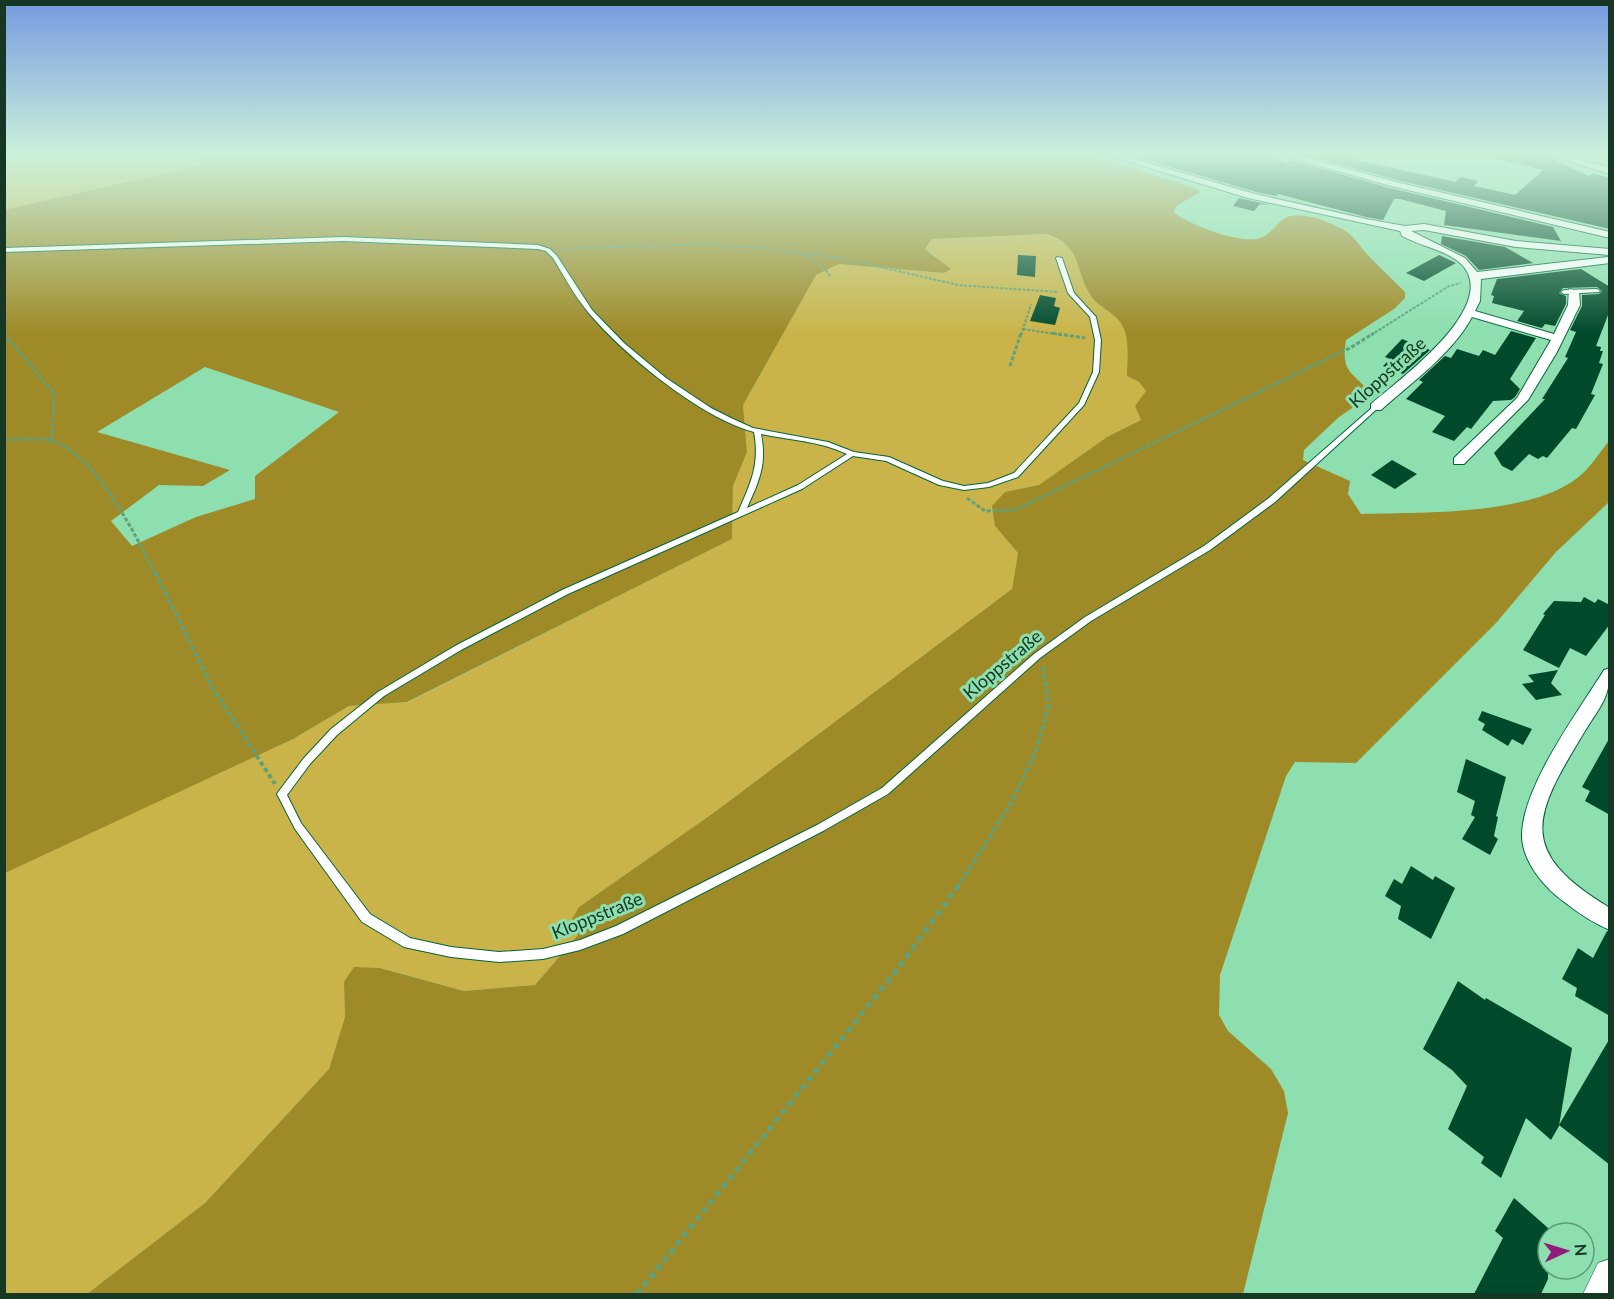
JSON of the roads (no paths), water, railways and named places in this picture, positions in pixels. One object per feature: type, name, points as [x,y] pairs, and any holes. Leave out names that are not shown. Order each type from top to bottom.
[{"type":"street","points":[[1334,213],[1405,229],[1424,227],[1508,243],[1610,252]]},
{"type":"street","points":[[1518,213],[1610,234]]},
{"type":"street","points":[[1405,229],[1406,234],[1463,261],[1476,280],[1472,313],[1556,338]]},
{"type":"street","points":[[1476,280],[1610,260]]},
{"type":"street","points":[[1460,461],[1522,400],[1551,352],[1574,305],[1568,292]]},
{"type":"street","name":"Kloppstraße","points":[[1376,407],[1459,331],[1472,313]]},
{"type":"street","points":[[1610,675],[1549,779],[1537,808],[1532,836],[1545,870],[1570,892],[1610,920]]},
{"type":"street","points":[[1600,1294],[1610,1275]]},
{"type":"lane","points":[[4,250],[343,240],[548,250],[589,309],[628,348],[686,394],[738,423],[758,431],[827,445],[852,454],[888,459],[941,483],[964,488],[1004,481],[1016,475],[1082,404],[1096,372],[1098,340],[1093,317],[1071,293],[1059,258]]},
{"type":"lane","points":[[1568,292],[1597,291]]},
{"type":"lane","name":"Kloppstraße","points":[[741,513],[565,592],[458,648],[381,694],[334,732],[307,761],[282,794],[298,826],[366,918],[408,943],[451,952],[499,957],[543,954],[580,945],[619,930],[820,828],[885,791],[1037,656],[1088,619],[1207,548],[1272,500],[1376,407]]},
{"type":"lane","points":[[741,513],[761,464],[762,450],[758,431]]},
{"type":"lane","points":[[741,513],[800,487],[852,454]]}]
